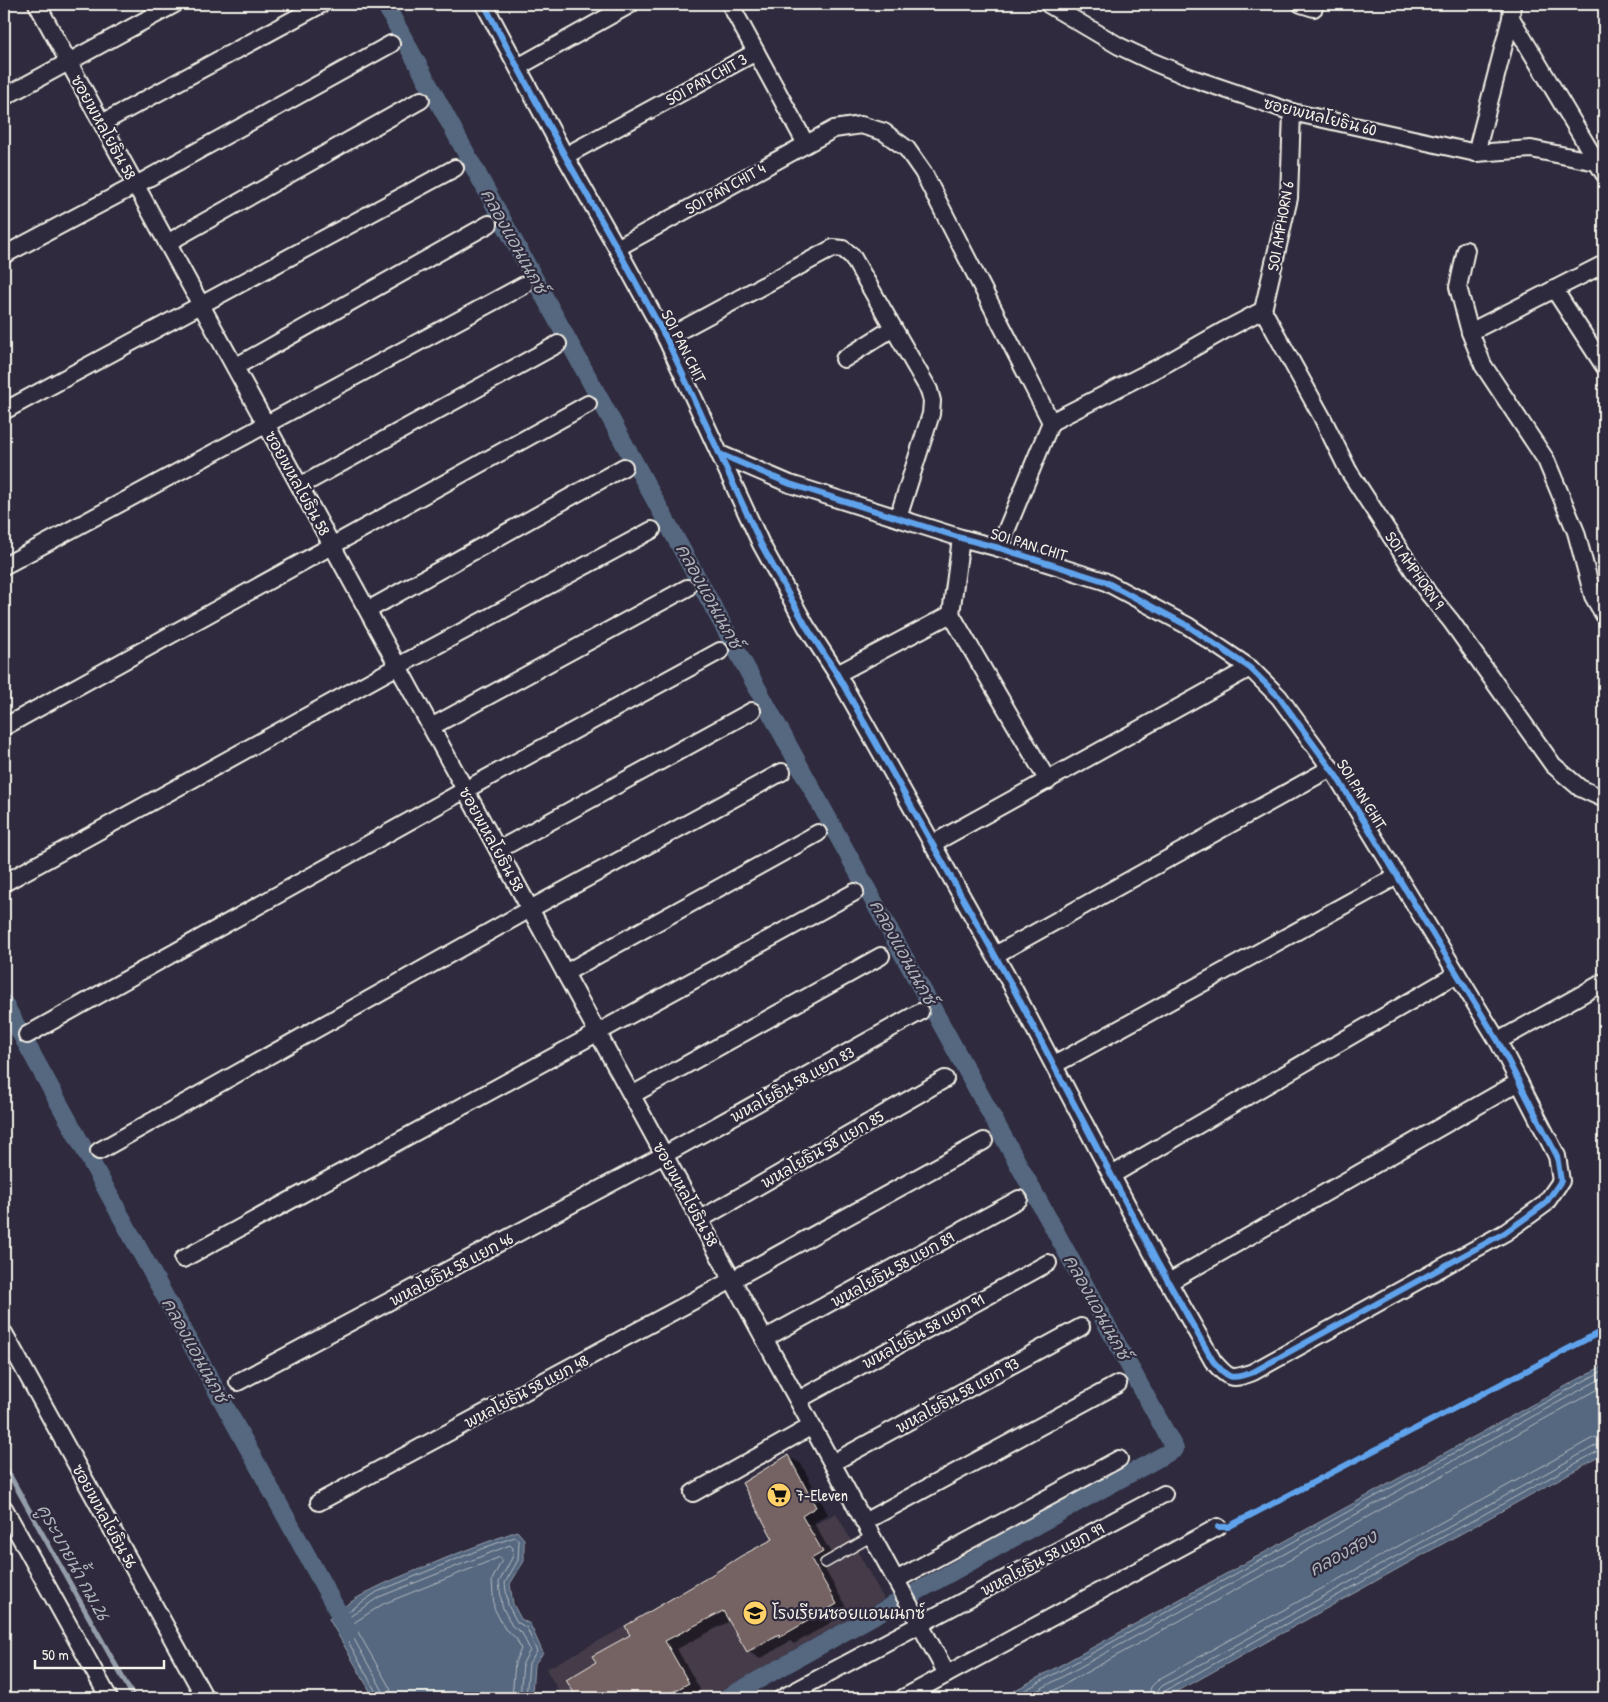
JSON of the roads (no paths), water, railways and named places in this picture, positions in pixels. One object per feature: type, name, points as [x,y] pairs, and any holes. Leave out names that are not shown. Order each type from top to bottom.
[{"type":"street","points":[[4,98],[175,4]]},
{"type":"street","points":[[102,123],[322,4]]},
{"type":"street","name":"SOI PAN CHIT","points":[[484,4],[565,156],[666,338],[761,544],[806,626],[837,674],[994,955],[1213,1361],[1225,1375],[1237,1378],[1253,1372],[1506,1232],[1546,1204],[1561,1181],[1556,1156],[1498,1041],[1331,768],[1279,698],[1250,668],[1188,626],[1104,581],[790,484],[720,454]]},
{"type":"street","points":[[518,67],[632,4]]},
{"type":"street","points":[[730,4],[756,52]]},
{"type":"street","name":"ซอยพหลโยธิน 60","points":[[1048,4],[1119,46],[1153,62],[1190,78],[1292,112],[1476,153],[1531,149],[1600,168]]},
{"type":"street","name":"ซอยพหลโยธิน 58","points":[[40,5],[136,186],[947,1674]]},
{"type":"street","points":[[1476,153],[1512,11]]},
{"type":"street","points":[[1512,11],[1600,168]]},
{"type":"street","points":[[4,255],[136,186],[391,44]]},
{"type":"street","name":"SOI PAN CHIT 3","points":[[565,156],[756,52],[806,144]]},
{"type":"street","points":[[167,243],[422,100]]},
{"type":"street","name":"SOI AMPHORN 6","points":[[1263,310],[1289,198],[1292,112]]},
{"type":"street","name":"SOI PAN CHIT 4","points":[[617,248],[834,129],[861,125],[884,132],[907,149],[923,172],[1051,422]]},
{"type":"street","points":[[4,411],[455,168]]},
{"type":"street","points":[[235,367],[489,224]]},
{"type":"street","points":[[666,338],[833,248],[843,249],[852,256],[928,390],[932,401],[931,414],[898,518]]},
{"type":"street","points":[[1466,250],[1458,287],[1470,332],[1483,364],[1546,460],[1576,532],[1593,596],[1604,615]]},
{"type":"street","points":[[1470,332],[1604,264]]},
{"type":"street","points":[[4,566],[524,285]]},
{"type":"street","points":[[1554,289],[1604,366]]},
{"type":"street","points":[[999,548],[1051,422],[1166,363],[1263,310]]},
{"type":"street","name":"SOI AMPHORN 9","points":[[1263,310],[1322,416],[1348,470],[1428,593],[1451,621],[1553,765],[1580,788],[1604,799]]},
{"type":"street","points":[[844,359],[893,328]]},
{"type":"street","points":[[300,486],[558,344]]},
{"type":"street","points":[[4,727],[588,404]]},
{"type":"street","points":[[368,610],[624,466]]},
{"type":"street","points":[[4,883],[398,666],[652,530]]},
{"type":"street","points":[[961,538],[951,614],[1048,781]]},
{"type":"street","points":[[431,727],[687,588]]},
{"type":"street","points":[[837,674],[951,614]]},
{"type":"street","points":[[27,1035],[465,790],[720,651]]},
{"type":"street","points":[[932,844],[1250,668]]},
{"type":"street","points":[[498,850],[752,711]]},
{"type":"street","points":[[994,955],[1331,768]]},
{"type":"street","points":[[99,1151],[530,909],[782,772]]},
{"type":"street","points":[[565,973],[818,833]]},
{"type":"street","points":[[1054,1065],[1397,876]]},
{"type":"street","points":[[183,1260],[855,892]]},
{"type":"street","points":[[632,1096],[881,956]]},
{"type":"street","points":[[1112,1175],[1457,974]]},
{"type":"street","points":[[1498,1041],[1604,982]]},
{"type":"street","name":"พหลโยธิน 58 แยก 83","points":[[664,1156],[920,1012]]},
{"type":"street","name":"พหลโยธิน 58 แยก 85","points":[[699,1220],[945,1079]]},
{"type":"street","points":[[1169,1282],[1519,1082]]},
{"type":"street","name":"พหลโยธิน 58 แยก 48","points":[[319,1502],[732,1280],[984,1141]]},
{"type":"street","name":"พหลโยธิน 58 แยก 46","points":[[238,1382],[664,1156]]},
{"type":"street","name":"พหลโยธิน 58 แยก 89","points":[[764,1339],[1019,1199]]},
{"type":"street","name":"พหลโยธิน 58 แยก 91","points":[[798,1400],[1048,1263]]},
{"type":"street","name":"พหลโยธิน 58 แยก 93","points":[[832,1463],[1081,1327]]},
{"type":"street","name":"ซอยพหลโยธิน 56","points":[[4,1333],[206,1698]]},
{"type":"street","points":[[868,1529],[1118,1384]]},
{"type":"street","points":[[693,1493],[812,1426]]},
{"type":"street","points":[[899,1585],[1119,1459]]},
{"type":"street","name":"พหลโยธิน 58 แยก 99","points":[[782,1698],[1164,1494]]},
{"type":"street","points":[[4,1508],[109,1698]]},
{"type":"street","points":[[903,1698],[1218,1527]]},
{"type":"lane","points":[[825,1564],[868,1529]]},
{"type":"water","name":"คลองสอง","points":[[1604,1365],[1604,1454],[1180,1690],[1162,1698],[1001,1698]]},
{"type":"water","points":[[517,1531],[524,1539],[524,1561],[510,1584],[513,1604],[521,1619],[530,1624],[543,1653],[534,1665],[532,1694],[530,1698],[374,1698],[329,1619],[363,1594],[388,1582]]},
{"type":"waterway","name":"คลองแอนเนกซ์","points":[[385,4],[829,820],[1175,1449],[726,1698]]},
{"type":"waterway","name":"คลองแอนเนกซ์","points":[[4,1003],[349,1632]]},
{"type":"waterway","name":"คูระบายน้ำ กม.26","points":[[4,1465],[134,1698]]},
{"type":"place","name":"7-Eleven","points":[[779,1495]]},
{"type":"place","name":"โรงเรียนซอยแอนเนกซ์","points":[[755,1613]]}]
